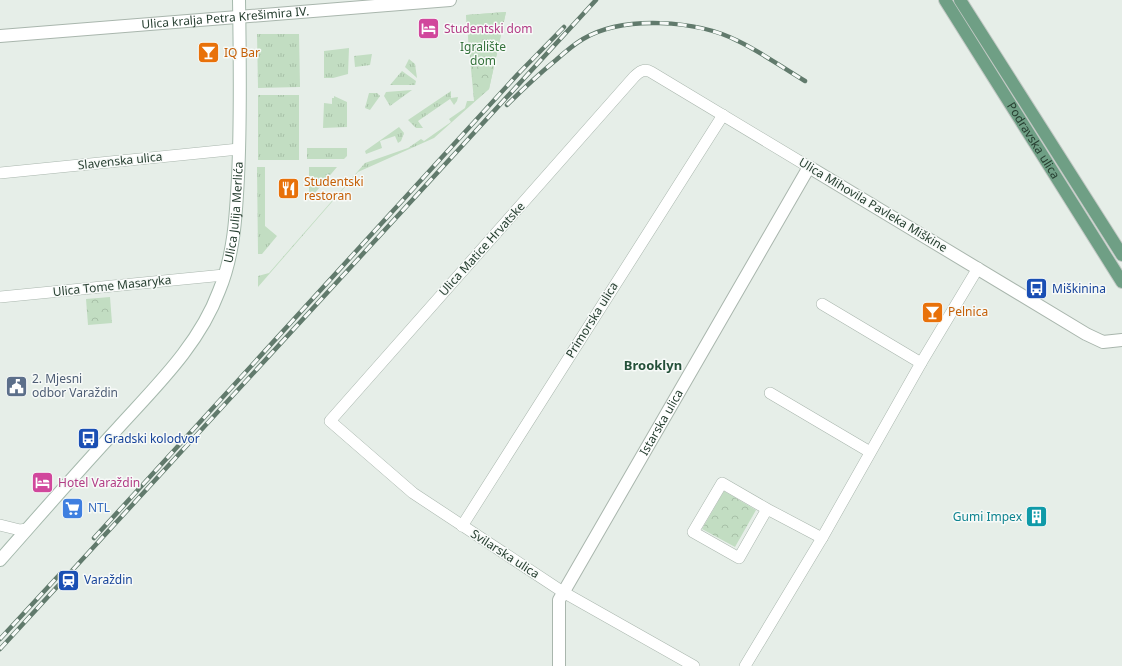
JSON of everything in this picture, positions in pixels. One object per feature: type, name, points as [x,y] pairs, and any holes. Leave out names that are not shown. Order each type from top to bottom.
[{"type":"main road","name":"Podravska ulica","points":[[945,0],[1122,282]]},
{"type":"main road","name":"Podravska ulica","points":[[960,0],[1122,255]]},
{"type":"street","name":"Ulica Julija Merlića","points":[[0,560],[144,400],[194,339],[220,291],[231,250],[239,149],[241,43],[239,0]]},
{"type":"street","name":"Ulica kralja Petra Krešimira IV.","points":[[0,36],[450,0]]},
{"type":"street","name":"Ulica Mihovila Pavleka Miškine","points":[[634,77],[643,70],[647,70],[1095,339],[1103,342],[1120,339]]},
{"type":"street","name":"Ulica Matice Hrvatske","points":[[330,421],[634,77]]},
{"type":"street","name":"Primorska ulica","points":[[462,526],[723,115]]},
{"type":"street","name":"Slavenska ulica","points":[[0,173],[239,149]]},
{"type":"street","name":"Istarska ulica","points":[[559,666],[559,600],[808,167]]},
{"type":"street","points":[[745,666],[822,538],[921,363],[978,268]]},
{"type":"street","name":"Ulica Tome Masaryka","points":[[0,297],[224,275]]},
{"type":"street","points":[[822,304],[921,363]]},
{"type":"street","points":[[770,393],[870,452]]},
{"type":"street","name":"Svilarska ulica","points":[[330,421],[413,493],[462,526],[563,592],[694,666]]},
{"type":"street","points":[[767,509],[739,558],[693,532],[722,484],[822,538]]},
{"type":"street","points":[[0,525],[20,530],[27,529]]},
{"type":"green space","name":"Igralište dom","points":[[506,12],[489,89],[434,138],[358,172],[258,287],[258,276],[269,273],[365,163],[408,148],[421,139],[424,141],[451,122],[449,119],[465,108],[467,101],[474,101],[466,15]]},
{"type":"green space","name":"Igralište dom","points":[[506,12],[489,89],[475,101],[466,15]]},
{"type":"green space","points":[[485,16],[498,23],[491,41],[476,36],[473,26]]},
{"type":"green space","points":[[257,34],[299,34],[300,87],[258,88]]},
{"type":"green space","points":[[349,48],[348,74],[333,78],[324,78],[324,51]]},
{"type":"green space","points":[[372,54],[370,65],[355,67],[354,56]]},
{"type":"green space","points":[[409,59],[415,64],[417,78],[405,67]]},
{"type":"green space","points":[[402,71],[416,81],[415,85],[390,85]]},
{"type":"green space","points":[[412,90],[390,106],[384,96],[386,92]]},
{"type":"green space","points":[[451,91],[451,98],[458,97],[454,105],[450,99],[418,121],[423,128],[416,128],[408,120]]},
{"type":"green space","points":[[369,93],[377,93],[380,96],[370,110],[365,108]]},
{"type":"green space","points":[[258,95],[299,95],[299,160],[258,160]]},
{"type":"green space","points":[[334,96],[347,102],[347,127],[323,128],[324,103],[332,104],[332,98],[334,98]]},
{"type":"green space","points":[[399,127],[404,133],[401,141],[398,143],[395,136],[380,141],[382,148],[366,154],[365,151]]},
{"type":"green space","points":[[307,148],[347,148],[347,156],[344,159],[307,159]]},
{"type":"green space","points":[[257,167],[265,167],[265,226],[277,236],[262,254],[258,254]]},
{"type":"green space","points":[[309,167],[337,167],[309,200]]},
{"type":"green space","points":[[110,297],[112,323],[88,325],[86,299]]},
{"type":"green space","points":[[724,491],[756,510],[735,547],[702,529]]},
{"type":"railway","points":[[0,649],[596,0]]},
{"type":"railway","points":[[507,105],[543,71],[583,39],[599,31],[618,26],[639,24],[660,23],[681,25],[702,28],[721,34],[755,50],[805,81]]},
{"type":"railway","points":[[94,538],[518,74],[564,27]]},
{"type":"railway","points":[[0,639],[61,573]]},
{"type":"place","name":"Studentski dom","points":[[428,29]]},
{"type":"place","name":"IQ Bar","points":[[209,53]]},
{"type":"place","name":"Studentski restoran","points":[[289,189]]},
{"type":"place","name":"Miškinina","points":[[1036,289]]},
{"type":"place","name":"Pelnica","points":[[932,312]]},
{"type":"place","name":"2. Mjesni odbor Varaždin","points":[[16,386]]},
{"type":"place","name":"Gradski kolodvor","points":[[88,439]]},
{"type":"place","name":"Hotel Varaždin","points":[[43,483]]},
{"type":"place","name":"NTL","points":[[72,508]]},
{"type":"place","name":"Gumi Impex","points":[[1037,517]]},
{"type":"place","name":"Varaždin","points":[[68,580]]},
{"type":"district","name":"Brooklyn","points":[[653,365]]}]
